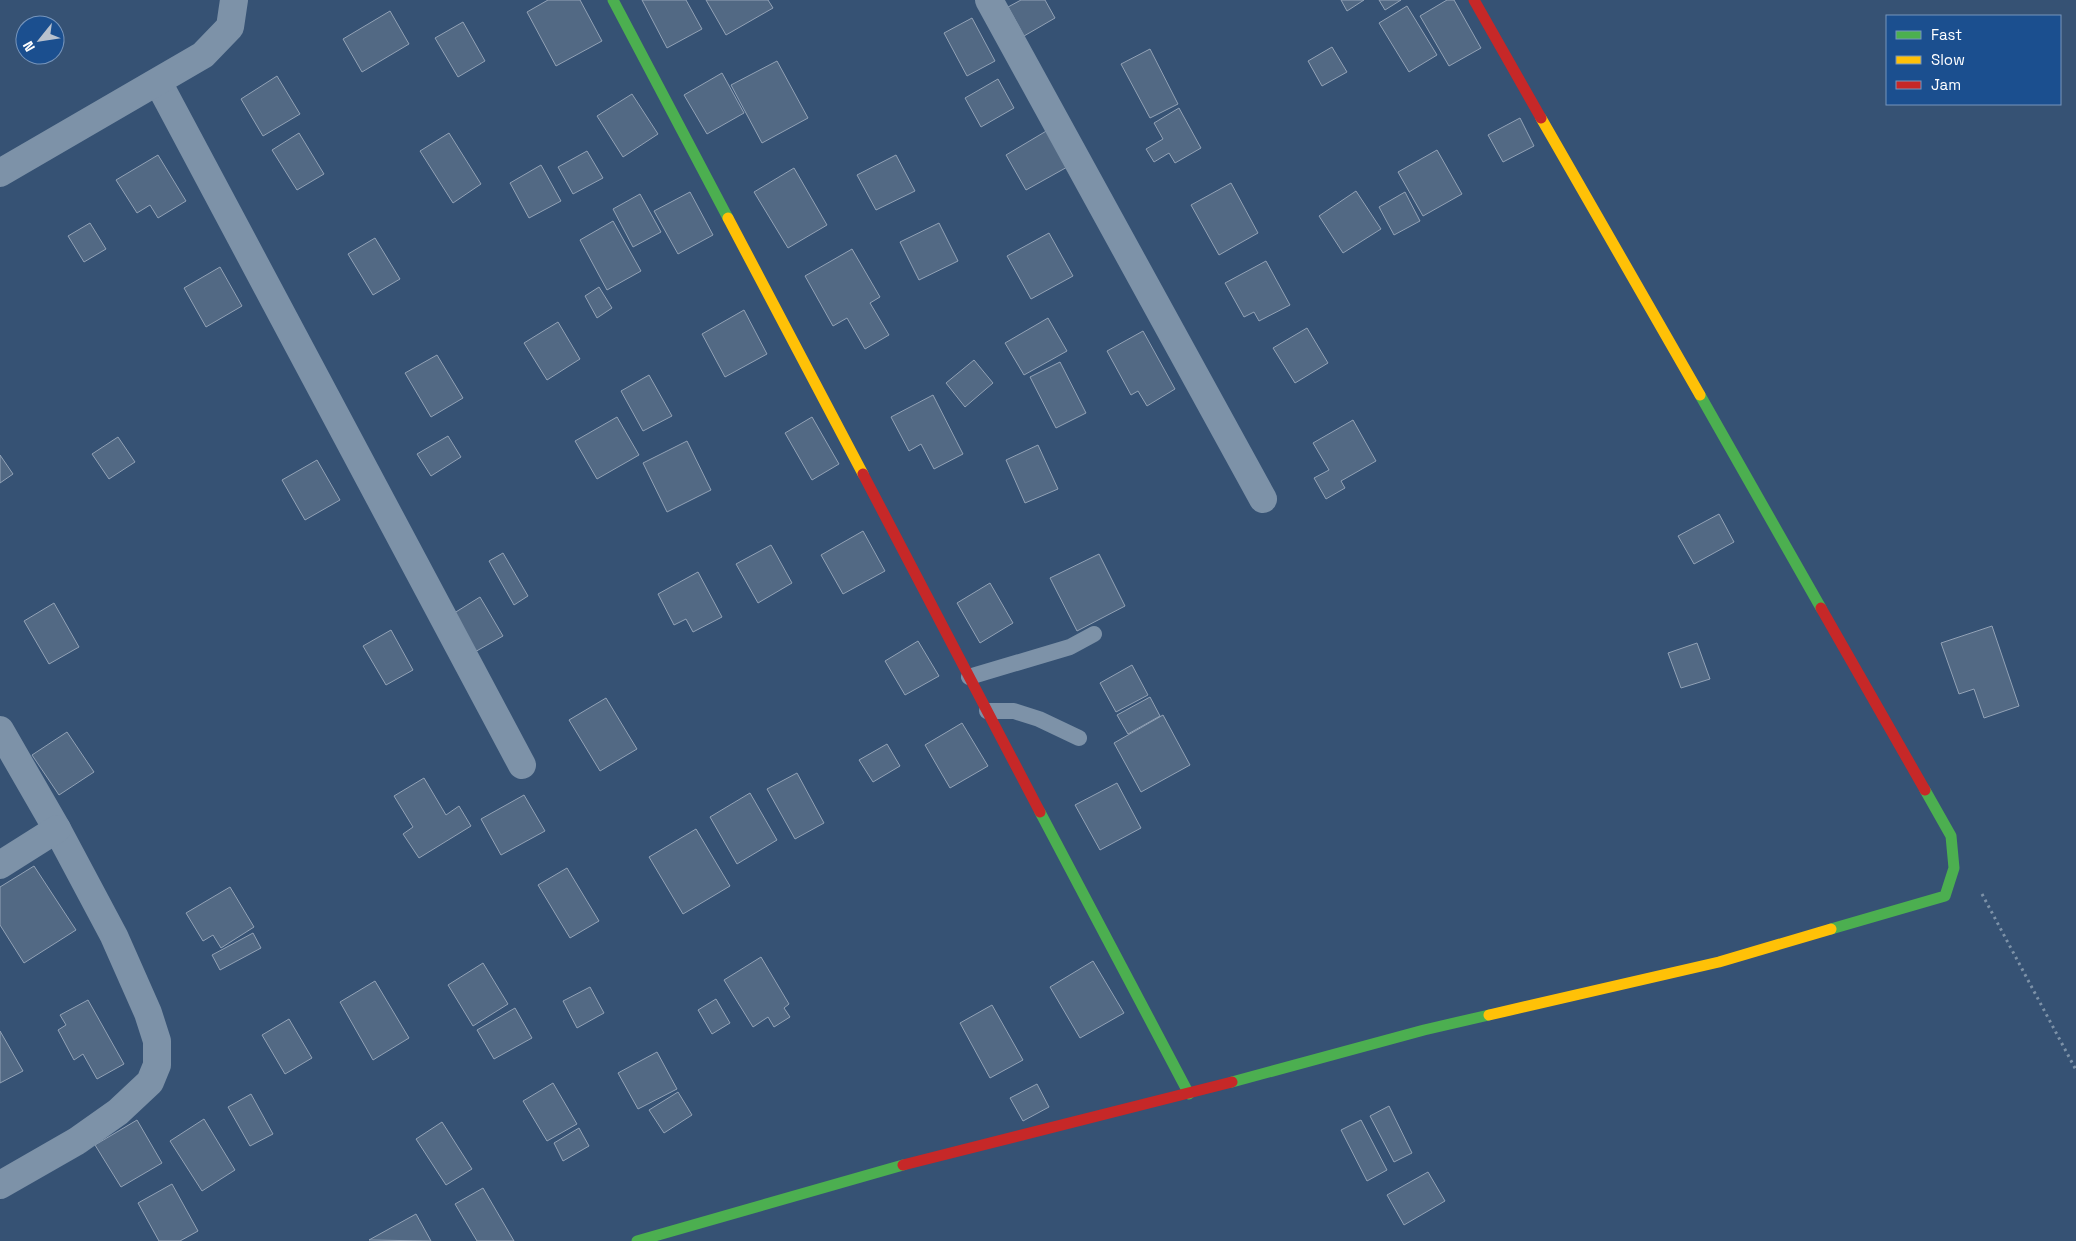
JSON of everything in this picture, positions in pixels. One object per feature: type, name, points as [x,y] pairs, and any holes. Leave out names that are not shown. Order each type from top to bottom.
[{"type":"street","points":[[0,173],[203,55],[230,27],[234,0]]},
{"type":"street","points":[[613,0],[1189,1094]]},
{"type":"street","points":[[989,0],[1263,499]]},
{"type":"street","points":[[637,1241],[912,1162],[1189,1094],[1424,1030],[1719,962],[1945,896],[1954,868],[1952,836],[1474,0]]},
{"type":"street","points":[[158,82],[522,765]]},
{"type":"street","points":[[0,730],[57,828],[114,936],[148,1013],[157,1040],[157,1065],[150,1082],[118,1112],[77,1141],[0,1185]]},
{"type":"street","points":[[0,865],[57,828]]},
{"type":"lane","points":[[969,677],[1070,647],[1094,634]]},
{"type":"lane","points":[[987,711],[1014,711],[1038,719],[1080,738]]},
{"type":"path","points":[[1979,888],[2076,1070]]},
{"type":"building","points":[[548,0],[580,0],[602,41],[556,66],[527,12]]},
{"type":"building","points":[[642,0],[686,0],[702,29],[667,48]]},
{"type":"building","points":[[706,0],[768,0],[773,8],[726,35]]},
{"type":"building","points":[[1021,0],[1045,0],[1055,18],[1024,36],[1008,7]]},
{"type":"building","points":[[1341,0],[1364,0],[1347,11]]},
{"type":"building","points":[[1379,0],[1401,0],[1385,10]]},
{"type":"building","points":[[1447,0],[1454,0],[1481,48],[1449,66],[1420,16]]},
{"type":"building","points":[[1407,6],[1437,55],[1409,72],[1379,23]]},
{"type":"building","points":[[390,11],[409,44],[362,72],[343,39]]},
{"type":"building","points":[[972,18],[995,61],[967,76],[944,33]]},
{"type":"building","points":[[463,22],[485,61],[458,77],[435,38]]},
{"type":"building","points":[[1332,47],[1347,72],[1322,86],[1308,61]]},
{"type":"building","points":[[1150,49],[1178,104],[1150,118],[1121,64]]},
{"type":"building","points":[[777,61],[808,118],[762,143],[731,85]]},
{"type":"building","points":[[722,73],[744,113],[707,134],[684,95]]},
{"type":"building","points":[[277,76],[300,114],[263,136],[241,99]]},
{"type":"building","points":[[998,79],[1014,108],[981,127],[965,98]]},
{"type":"building","points":[[632,94],[658,134],[623,157],[597,116]]},
{"type":"building","points":[[1179,108],[1201,148],[1175,163],[1169,153],[1154,162],[1146,149],[1163,139],[1154,123]]},
{"type":"building","points":[[1520,118],[1534,146],[1503,162],[1488,135]]},
{"type":"building","points":[[1048,130],[1069,166],[1026,190],[1006,155]]},
{"type":"building","points":[[299,133],[324,174],[297,190],[272,150]]},
{"type":"building","points":[[449,133],[481,184],[453,203],[420,151]]},
{"type":"building","points":[[1437,150],[1462,194],[1423,216],[1398,172]]},
{"type":"building","points":[[587,151],[603,178],[573,194],[558,167]]},
{"type":"building","points":[[158,155],[186,201],[158,218],[150,205],[137,213],[116,180]]},
{"type":"building","points":[[896,155],[915,191],[876,210],[857,175]]},
{"type":"building","points":[[541,165],[561,201],[529,218],[510,183]]},
{"type":"building","points":[[794,168],[827,225],[788,248],[754,192]]},
{"type":"building","points":[[1231,183],[1258,233],[1219,255],[1191,205]]},
{"type":"building","points":[[1356,191],[1381,229],[1343,253],[1319,216]]},
{"type":"building","points":[[690,192],[713,235],[678,254],[654,211]]},
{"type":"building","points":[[1405,192],[1420,221],[1394,235],[1379,207]]},
{"type":"building","points":[[640,194],[661,232],[633,247],[613,209]]},
{"type":"building","points":[[613,221],[641,271],[607,290],[580,240]]},
{"type":"building","points":[[90,223],[106,249],[84,262],[68,236]]},
{"type":"building","points":[[939,223],[958,261],[919,280],[900,242]]},
{"type":"building","points":[[1049,233],[1073,276],[1031,299],[1007,256]]},
{"type":"building","points":[[375,238],[400,279],[373,295],[348,254]]},
{"type":"building","points":[[852,249],[880,297],[870,303],[889,335],[865,349],[847,318],[833,326],[805,276]]},
{"type":"building","points":[[1266,261],[1290,305],[1259,321],[1254,312],[1244,317],[1225,283]]},
{"type":"building","points":[[220,267],[242,306],[206,327],[184,288]]},
{"type":"building","points":[[599,287],[612,308],[597,318],[585,296]]},
{"type":"building","points":[[744,310],[767,354],[725,377],[702,334]]},
{"type":"building","points":[[1048,318],[1067,351],[1024,375],[1005,343]]},
{"type":"building","points":[[558,322],[580,359],[547,380],[524,343]]},
{"type":"building","points":[[1307,328],[1328,363],[1295,383],[1273,348]]},
{"type":"building","points":[[1143,331],[1175,389],[1147,406],[1138,391],[1131,395],[1107,351]]},
{"type":"building","points":[[437,355],[463,398],[431,417],[405,373]]},
{"type":"building","points":[[974,360],[993,383],[965,407],[946,383]]},
{"type":"building","points":[[1060,362],[1086,413],[1056,428],[1030,377]]},
{"type":"building","points":[[649,375],[672,416],[643,431],[621,391]]},
{"type":"building","points":[[933,395],[963,454],[934,469],[921,444],[909,451],[891,417]]},
{"type":"building","points":[[617,417],[639,455],[597,479],[575,441]]},
{"type":"building","points":[[812,417],[839,464],[812,480],[785,433]]},
{"type":"building","points":[[1353,420],[1376,461],[1341,481],[1345,488],[1326,499],[1314,478],[1329,470],[1313,443]]},
{"type":"building","points":[[448,436],[461,457],[431,476],[417,454]]},
{"type":"building","points":[[118,437],[135,462],[109,479],[92,454]]},
{"type":"building","points":[[687,441],[711,490],[667,512],[643,463]]},
{"type":"building","points":[[1038,445],[1058,489],[1025,503],[1006,460]]},
{"type":"building","points":[[0,455],[13,474],[0,483]]},
{"type":"building","points":[[317,460],[340,500],[305,520],[282,480]]},
{"type":"building","points":[[1719,514],[1734,542],[1694,564],[1678,536]]},
{"type":"building","points":[[863,531],[885,571],[843,594],[821,555]]},
{"type":"building","points":[[771,545],[792,583],[758,603],[736,564]]},
{"type":"building","points":[[503,553],[528,596],[514,605],[489,561]]},
{"type":"building","points":[[1099,554],[1125,606],[1077,631],[1050,578]]},
{"type":"building","points":[[698,572],[722,617],[693,632],[686,619],[674,625],[658,594]]},
{"type":"building","points":[[990,583],[1013,623],[980,643],[957,603]]},
{"type":"building","points":[[480,597],[503,636],[473,653],[451,615]]},
{"type":"building","points":[[54,603],[79,647],[49,664],[24,621]]},
{"type":"building","points":[[1992,626],[2019,706],[1984,718],[1974,689],[1959,694],[1941,643]]},
{"type":"building","points":[[391,630],[413,670],[386,685],[363,646]]},
{"type":"building","points":[[918,641],[939,676],[905,695],[885,661]]},
{"type":"building","points":[[1697,643],[1710,679],[1681,688],[1668,653]]},
{"type":"building","points":[[1132,665],[1148,695],[1116,712],[1100,683]]},
{"type":"building","points":[[1150,697],[1160,716],[1128,734],[1117,715]]},
{"type":"building","points":[[606,698],[637,749],[600,771],[569,720]]},
{"type":"building","points":[[1163,715],[1190,765],[1141,792],[1114,743]]},
{"type":"building","points":[[962,723],[988,766],[950,788],[925,745]]},
{"type":"building","points":[[67,732],[94,772],[59,795],[32,755]]},
{"type":"building","points":[[887,744],[900,766],[873,782],[859,760]]},
{"type":"building","points":[[797,773],[824,823],[795,839],[767,789]]},
{"type":"building","points":[[424,778],[446,815],[459,806],[471,826],[419,858],[403,834],[413,827],[394,796]]},
{"type":"building","points":[[1117,783],[1141,828],[1100,850],[1075,805]]},
{"type":"building","points":[[750,793],[777,840],[737,864],[710,817]]},
{"type":"building","points":[[524,795],[545,831],[501,855],[481,819]]},
{"type":"building","points":[[696,829],[730,886],[683,914],[649,857]]},
{"type":"building","points":[[34,866],[76,930],[24,963],[0,925],[0,887]]},
{"type":"building","points":[[567,868],[599,921],[570,938],[538,885]]},
{"type":"building","points":[[230,887],[254,927],[221,948],[213,935],[203,941],[186,913]]},
{"type":"building","points":[[253,933],[261,948],[220,970],[212,955]]},
{"type":"building","points":[[761,957],[789,1004],[784,1008],[790,1017],[774,1027],[768,1017],[753,1027],[724,980]]},
{"type":"building","points":[[1093,961],[1124,1013],[1080,1038],[1050,987]]},
{"type":"building","points":[[483,963],[508,1004],[473,1026],[448,985]]},
{"type":"building","points":[[375,981],[409,1038],[373,1060],[340,1002]]},
{"type":"building","points":[[590,987],[604,1013],[577,1028],[563,1001]]},
{"type":"building","points":[[716,999],[730,1023],[712,1034],[698,1010]]},
{"type":"building","points":[[88,1000],[124,1064],[97,1079],[83,1054],[74,1060],[58,1030],[66,1025],[60,1015]]},
{"type":"building","points":[[992,1005],[1023,1060],[990,1078],[960,1023]]},
{"type":"building","points":[[515,1008],[532,1038],[494,1059],[477,1030]]},
{"type":"building","points":[[289,1019],[312,1058],[285,1074],[262,1035]]},
{"type":"building","points":[[0,1031],[23,1071],[0,1083]]},
{"type":"building","points":[[657,1052],[677,1089],[638,1109],[618,1073]]},
{"type":"building","points":[[553,1083],[577,1124],[547,1141],[523,1101]]},
{"type":"building","points":[[1037,1084],[1049,1107],[1023,1121],[1010,1098]]},
{"type":"building","points":[[678,1092],[692,1115],[664,1133],[649,1110]]},
{"type":"building","points":[[251,1094],[273,1134],[250,1146],[228,1107]]},
{"type":"building","points":[[1389,1106],[1412,1153],[1394,1162],[1370,1116]]},
{"type":"building","points":[[204,1119],[235,1170],[202,1191],[170,1141]]},
{"type":"building","points":[[137,1120],[162,1163],[121,1187],[95,1145]]},
{"type":"building","points":[[1361,1120],[1387,1170],[1367,1181],[1341,1130]]},
{"type":"building","points":[[442,1122],[472,1169],[446,1185],[416,1139]]},
{"type":"building","points":[[579,1128],[589,1146],[563,1161],[554,1143]]},
{"type":"building","points":[[1428,1172],[1445,1201],[1404,1225],[1387,1195]]},
{"type":"building","points":[[172,1184],[198,1231],[180,1241],[159,1241],[138,1203]]},
{"type":"building","points":[[483,1188],[514,1241],[477,1241],[455,1204]]},
{"type":"building","points":[[416,1214],[431,1241],[369,1240]]},
{"type":"traffic: fast","points":[[613,0],[728,218]]},
{"type":"traffic: fast","points":[[1700,395],[1821,608]]},
{"type":"traffic: fast","points":[[1831,929],[1945,896],[1954,868],[1951,836],[1925,790]]},
{"type":"traffic: fast","points":[[1040,812],[1189,1094]]},
{"type":"traffic: fast","points":[[1232,1082],[1424,1030],[1489,1015]]},
{"type":"traffic: fast","points":[[637,1241],[903,1165]]},
{"type":"traffic: slow","points":[[1541,118],[1700,395]]},
{"type":"traffic: slow","points":[[728,218],[863,474]]},
{"type":"traffic: slow","points":[[1489,1015],[1719,962],[1831,929]]},
{"type":"traffic: jam","points":[[1474,0],[1541,118]]},
{"type":"traffic: jam","points":[[863,474],[1040,812]]},
{"type":"traffic: jam","points":[[1821,608],[1925,790]]},
{"type":"traffic: jam","points":[[903,1165],[1232,1082]]}]
